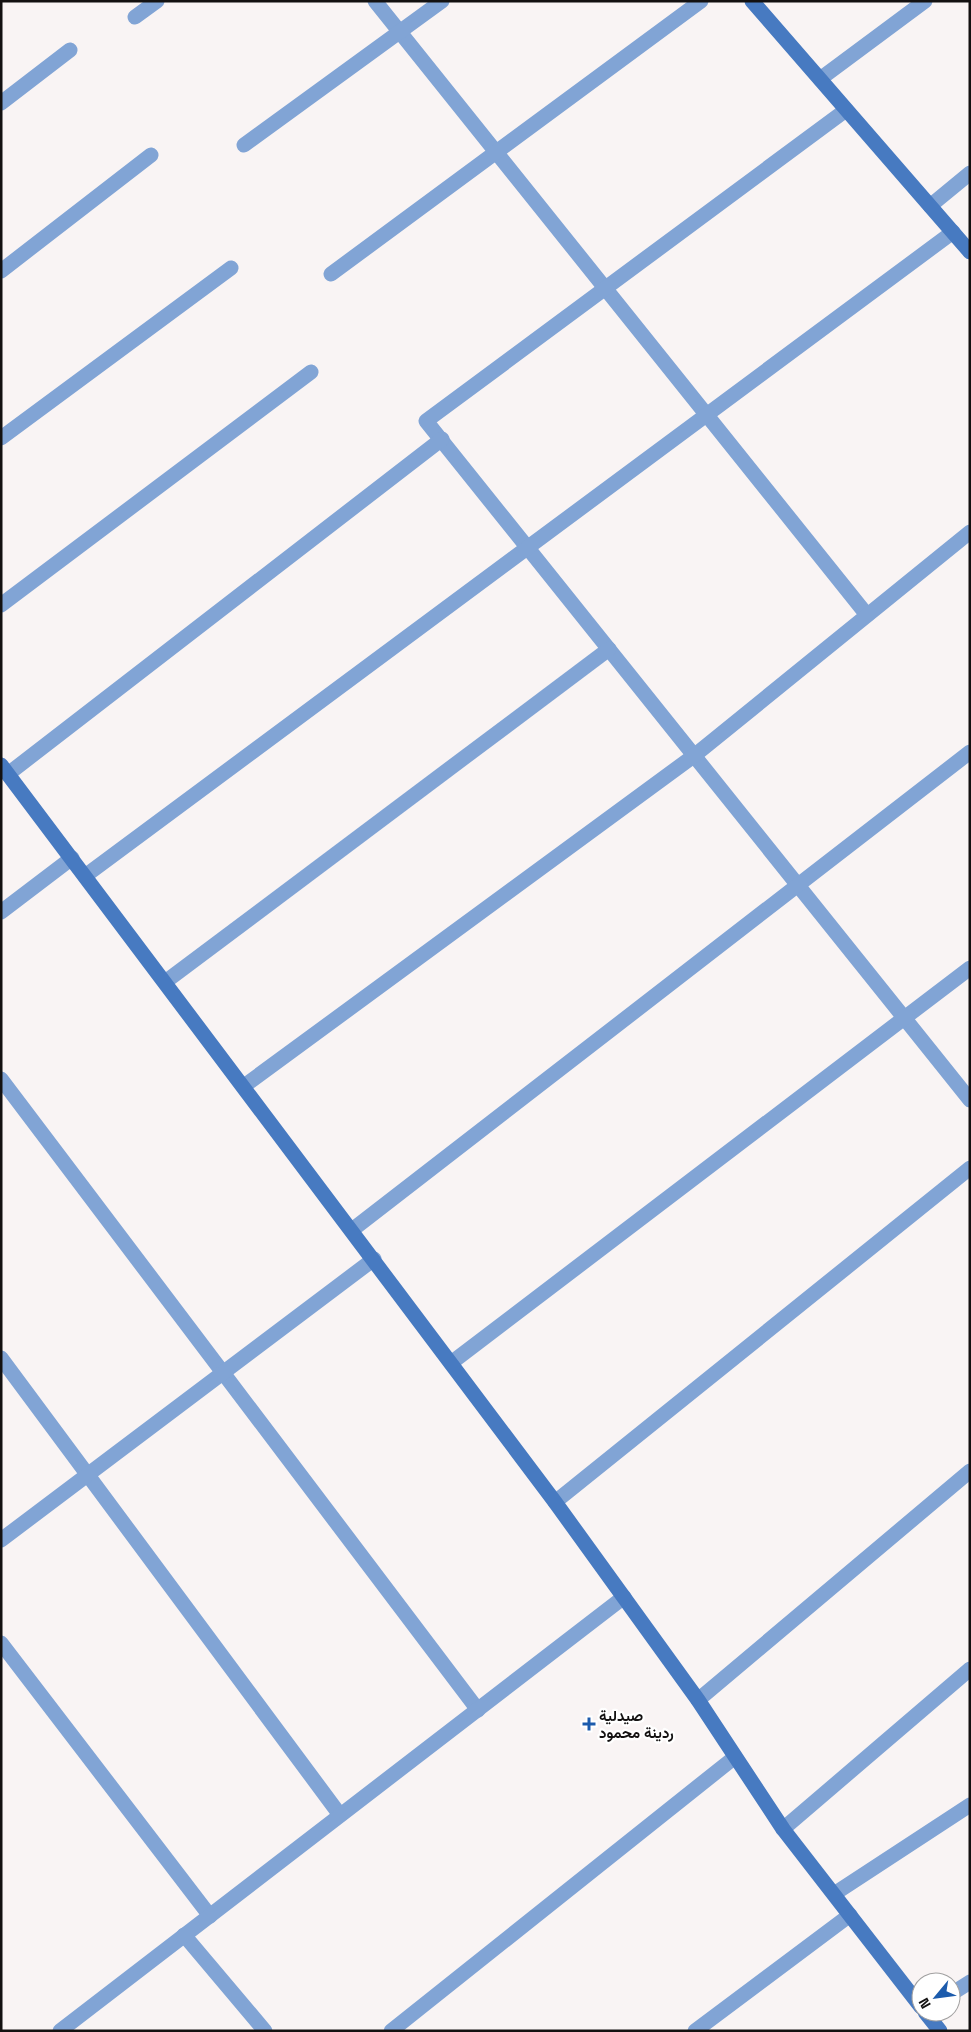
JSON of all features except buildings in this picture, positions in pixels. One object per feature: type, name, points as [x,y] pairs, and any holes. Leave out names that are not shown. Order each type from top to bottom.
[{"type":"street","points":[[135,17],[157,1]]},
{"type":"street","points":[[375,1],[867,615]]},
{"type":"street","points":[[244,145],[442,1]]},
{"type":"street","points":[[331,274],[701,1]]},
{"type":"street","points":[[752,1],[970,252]]},
{"type":"street","points":[[820,79],[925,1]]},
{"type":"street","points":[[1,104],[70,50]]},
{"type":"street","points":[[846,110],[426,421],[970,1100]]},
{"type":"street","points":[[1,271],[152,155]]},
{"type":"street","points":[[930,206],[970,173]]},
{"type":"street","points":[[85,876],[953,232]]},
{"type":"street","points":[[1,438],[231,268]]},
{"type":"street","points":[[1,605],[311,372]]},
{"type":"street","points":[[442,439],[5,769],[555,1502],[698,1700],[783,1829],[911,1994]]},
{"type":"street","points":[[244,1086],[695,755],[970,532]]},
{"type":"street","points":[[166,982],[609,648]]},
{"type":"street","points":[[352,1230],[970,752]]},
{"type":"street","points":[[1,912],[72,858]]},
{"type":"street","points":[[451,1363],[970,968]]},
{"type":"street","points":[[1,1079],[478,1710]]},
{"type":"street","points":[[555,1502],[970,1168]]},
{"type":"street","points":[[1,1540],[374,1259]]},
{"type":"street","points":[[1,1358],[340,1815]]},
{"type":"street","points":[[698,1700],[970,1471]]},
{"type":"street","points":[[60,2031],[624,1597]]},
{"type":"street","points":[[1,1643],[210,1916]]},
{"type":"street","points":[[783,1829],[970,1669]]},
{"type":"street","points":[[391,2031],[735,1757]]},
{"type":"street","points":[[834,1894],[970,1805]]},
{"type":"street","points":[[695,2031],[850,1914]]},
{"type":"street","points":[[184,1935],[265,2031]]},
{"type":"place","name":"صيدلية ردينة محمود","points":[[589,1724]]}]
